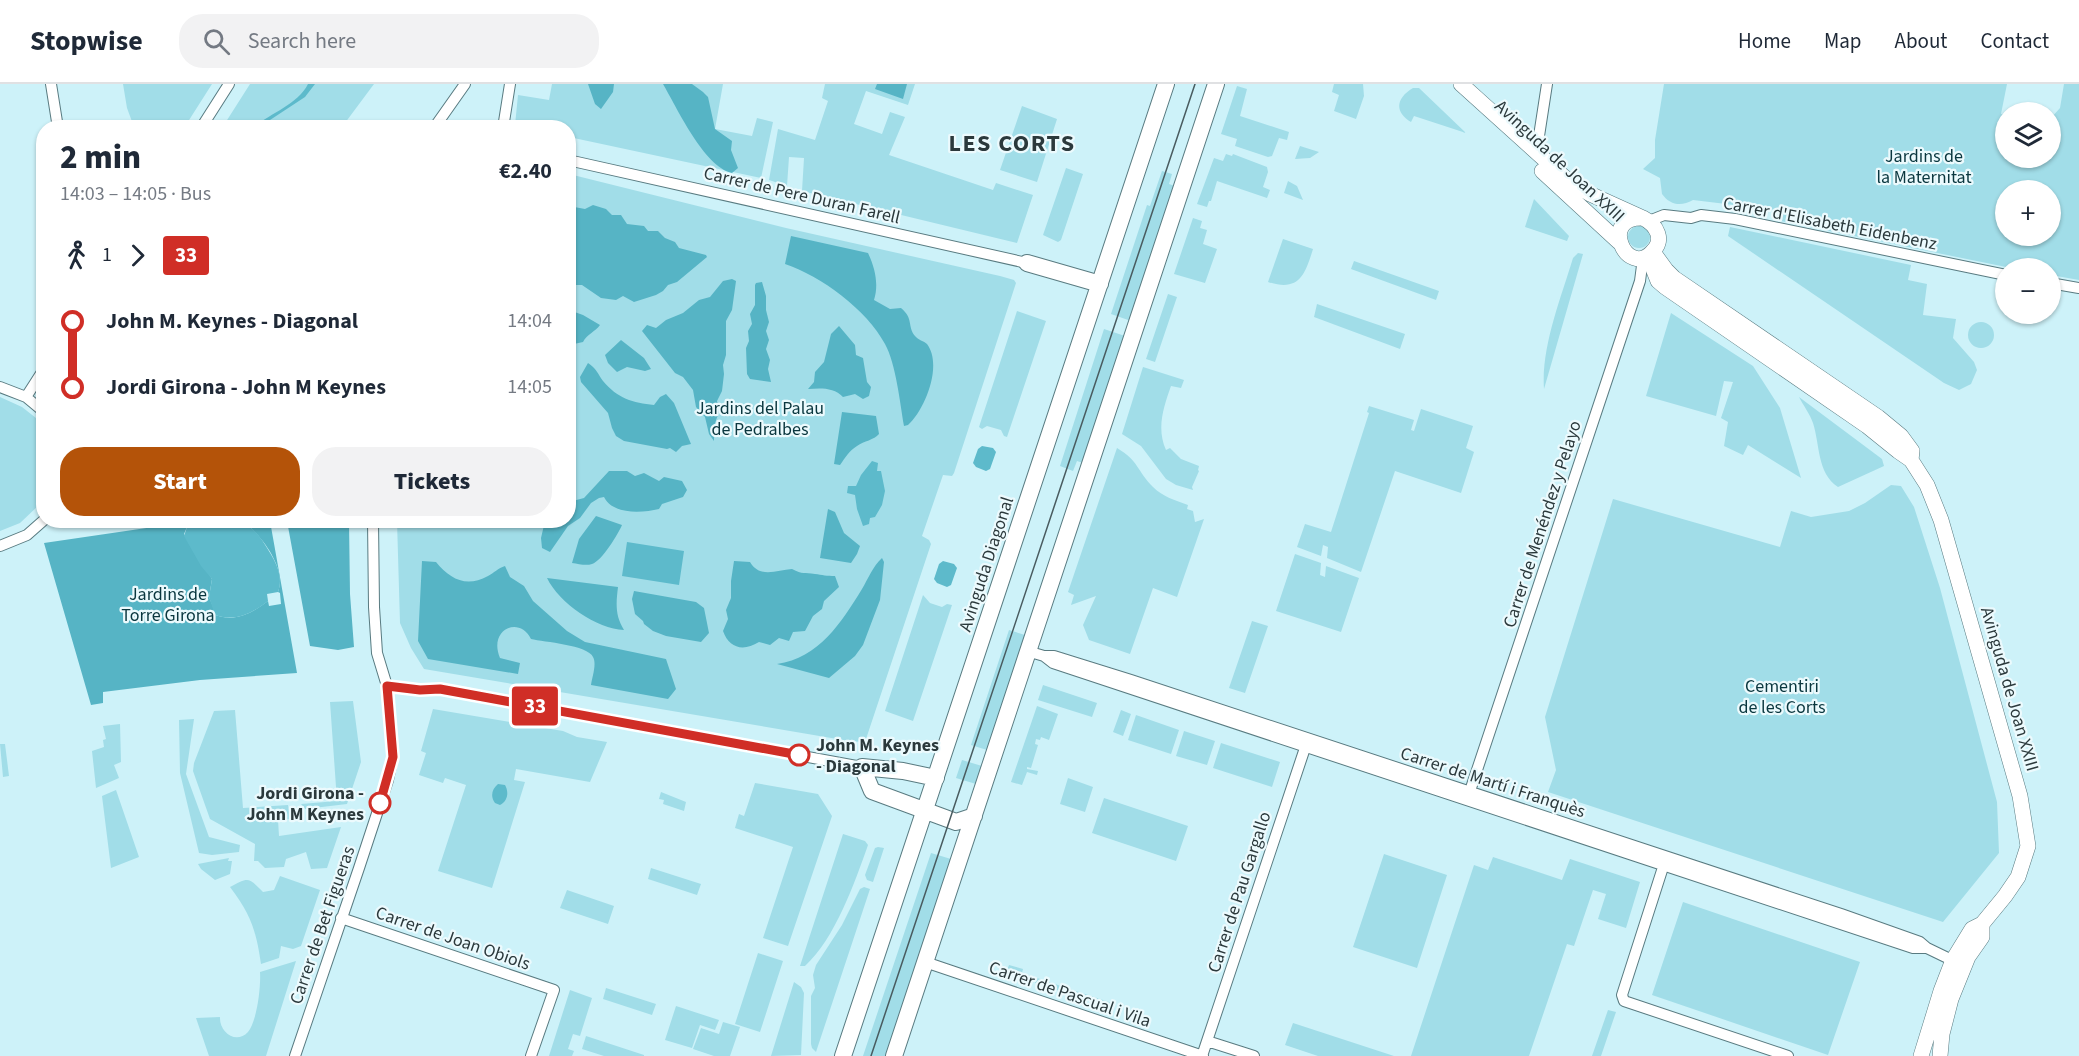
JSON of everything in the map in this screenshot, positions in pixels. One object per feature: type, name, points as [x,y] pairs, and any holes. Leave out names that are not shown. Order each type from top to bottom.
[{"type":"main road","name":"Avinguda Diagonal","points":[[843,1056],[1166,84]]},
{"type":"main road","points":[[894,1056],[1216,84]]},
{"type":"main road","points":[[1027,263],[1100,284]]},
{"type":"main road","points":[[936,778],[903,771],[862,767],[872,791],[956,822],[974,816]]},
{"type":"street","points":[[51,84],[57,120]]},
{"type":"street","points":[[206,120],[229,84]]},
{"type":"street","points":[[440,120],[465,84]]},
{"type":"street","points":[[504,120],[510,84]]},
{"type":"street","name":"Avinguda de Joan XXIII","points":[[1448,84],[1619,242]]},
{"type":"street","name":"Avinguda de Joan XXIII","points":[[1461,84],[1539,155],[1576,185],[1646,219]]},
{"type":"street","points":[[1539,155],[1539,136],[1547,84]]},
{"type":"street","name":"Carrer de Pere Duran Farell","points":[[576,162],[1027,263]]},
{"type":"street","name":"Carrer d'Elisabeth Eidenbenz","points":[[1646,219],[1664,215],[1691,218],[1701,215],[1735,219],[1995,273]]},
{"type":"street","points":[[1646,219],[1657,230],[1659,237],[1657,245],[1648,255],[1628,254],[1623,251],[1619,242],[1620,230],[1628,221],[1646,219]]},
{"type":"street","name":"Avinguda de Joan XXIII","points":[[1648,255],[1658,281],[1868,426],[1911,460],[1927,485],[1944,529],[2020,796],[2028,846],[2018,877],[2005,897],[1982,924],[1982,937],[1968,957],[1959,963],[1941,991],[1922,1056]]},
{"type":"street","name":"Avinguda de Joan XXIII","points":[[1648,255],[1674,278],[1878,417],[1907,443],[1912,451],[1911,460]]},
{"type":"street","name":"Carrer de Menéndez y Pelayo","points":[[1469,796],[1648,255]]},
{"type":"street","points":[[2061,285],[2079,288]]},
{"type":"street","points":[[26,397],[36,381]]},
{"type":"street","points":[[0,387],[26,397],[36,405]]},
{"type":"street","points":[[0,546],[27,535],[36,527]]},
{"type":"street","name":"Carrer de Bet Figueras","points":[[295,1056],[388,780],[393,757],[387,686],[377,653],[372,562],[373,528]]},
{"type":"street","name":"Carrer de Martí i Franquès","points":[[1028,651],[1044,656],[1053,663],[1306,742],[1665,861],[1913,948],[1927,948],[1959,963]]},
{"type":"street","points":[[387,686],[420,690],[440,689],[862,767]]},
{"type":"street","name":"Carrer de Pau Gargallo","points":[[1203,1056],[1306,742]]},
{"type":"street","points":[[1665,861],[1622,995],[1624,1001],[1788,1056]]},
{"type":"street","name":"Carrer de Joan Obiols","points":[[341,918],[554,990],[531,1056]]},
{"type":"street","name":"Carrer de Pascual i Vila","points":[[926,962],[1203,1056]]},
{"type":"street","name":"Avinguda de Joan XXIII","points":[[1940,1056],[1942,1034],[1959,963]]},
{"type":"street","points":[[1207,1041],[1254,1056]]},
{"type":"green space","points":[[123,84],[212,84],[189,120],[131,120]]},
{"type":"green space","points":[[250,84],[374,84],[347,120],[227,120]]},
{"type":"green space","points":[[552,84],[723,84],[715,129],[752,136],[757,118],[773,122],[761,178],[576,138],[576,120],[516,120],[518,95],[549,100]]},
{"type":"green space","points":[[588,84],[614,84],[613,92],[601,109],[595,104]]},
{"type":"green space","points":[[663,84],[692,84],[708,97],[715,129],[732,141],[731,150],[738,168],[732,173],[711,160],[701,148]]},
{"type":"green space","points":[[825,84],[915,84],[908,105],[866,91],[854,124],[882,134],[890,112],[905,117],[889,155],[993,190],[996,183],[1033,195],[1017,243],[802,191],[804,158],[789,157],[787,186],[769,180],[778,129],[815,140],[828,101],[822,98]]},
{"type":"green space","points":[[877,84],[907,84],[903,99],[875,89]]},
{"type":"green space","points":[[1334,84],[1363,84],[1364,96],[1356,119],[1334,111],[1339,95],[1332,92]]},
{"type":"green space","name":"Jardins de la Maternitat","points":[[1664,84],[2007,84],[2003,102],[1995,102],[1995,168],[2061,168],[2061,102],[2064,84],[2079,84],[2079,280],[2061,277],[2061,258],[1995,258],[1995,265],[1775,220],[1776,210],[1693,200],[1684,204],[1672,203],[1662,194],[1660,178],[1643,169],[1655,158],[1655,140]]},
{"type":"green space","points":[[1237,86],[1247,89],[1240,116],[1289,132],[1287,140],[1279,138],[1272,156],[1268,157],[1235,146],[1237,139],[1221,134]]},
{"type":"green space","points":[[1413,88],[1419,88],[1466,133],[1414,116],[1411,122],[1406,118],[1399,105],[1403,96]]},
{"type":"green space","points":[[1022,106],[1057,119],[1037,182],[1000,170]]},
{"type":"green space","points":[[1300,146],[1319,152],[1310,158],[1295,159]]},
{"type":"green space","points":[[1226,154],[1232,156],[1233,154],[1267,167],[1268,172],[1263,187],[1270,190],[1267,198],[1217,181],[1207,207],[1197,204],[1214,158],[1223,161]]},
{"type":"green space","points":[[1066,168],[1083,174],[1061,240],[1058,242],[1043,235]]},
{"type":"green space","points":[[1162,171],[1172,174],[1169,184],[1175,186],[1131,321],[1111,314],[1147,205],[1150,206]]},
{"type":"green space","name":"Jardins del Palau de Pedralbes","points":[[576,176],[786,228],[1000,276],[1014,280],[1016,283],[954,473],[952,476],[943,475],[922,536],[931,544],[866,739],[863,742],[424,669],[411,648],[400,623],[397,528],[576,528]]},
{"type":"green space","points":[[1288,181],[1297,186],[1303,200],[1284,193]]},
{"type":"green space","points":[[1534,199],[1569,236],[1567,241],[1525,227]]},
{"type":"green space","points":[[593,205],[606,209],[612,215],[621,215],[627,224],[644,226],[648,231],[658,231],[665,238],[675,242],[679,248],[707,257],[677,282],[668,285],[656,295],[634,302],[623,296],[616,300],[601,298],[582,285],[576,285],[576,207],[585,209]]},
{"type":"green space","points":[[1193,218],[1202,221],[1200,228],[1207,230],[1203,244],[1217,249],[1205,283],[1174,274]]},
{"type":"green space","points":[[1639,226],[1647,229],[1650,237],[1647,245],[1639,248],[1631,245],[1628,237],[1631,229]]},
{"type":"green space","points":[[1730,227],[1911,265],[1908,280],[1927,284],[1923,315],[1956,319],[1953,338],[1974,362],[1977,370],[1971,384],[1959,390],[1944,383],[1728,236]]},
{"type":"green space","points":[[791,236],[868,253],[876,276],[874,300],[890,309],[901,308],[908,316],[915,336],[927,344],[933,363],[933,375],[926,398],[908,425],[904,426],[889,352],[877,331],[842,296],[799,269],[785,264]]},
{"type":"green space","points":[[1283,239],[1313,249],[1307,267],[1299,279],[1294,283],[1279,285],[1268,282]]},
{"type":"green space","points":[[1578,253],[1583,254],[1544,389],[1546,356],[1553,323],[1573,258]]},
{"type":"green space","points":[[1354,261],[1439,291],[1436,300],[1351,269]]},
{"type":"green space","points":[[732,279],[736,281],[732,310],[726,321],[726,355],[723,365],[722,391],[717,401],[719,412],[714,426],[714,441],[709,434],[705,417],[696,407],[693,390],[683,377],[675,373],[642,331],[647,325],[656,328],[666,320],[683,313],[699,300],[710,297],[723,281]]},
{"type":"green space","points":[[762,282],[769,322],[766,331],[769,340],[766,349],[770,360],[768,369],[771,382],[750,379],[747,374],[746,348],[749,341],[748,331],[752,324],[750,314],[755,305],[755,285]]},
{"type":"green space","points":[[1168,294],[1177,297],[1155,362],[1146,359]]},
{"type":"green space","points":[[1317,304],[1405,334],[1400,349],[1314,317]]},
{"type":"green space","points":[[1017,311],[1046,321],[1007,437],[1001,430],[987,426],[982,429],[979,427]]},
{"type":"green space","points":[[576,312],[600,325],[583,342],[576,344]]},
{"type":"green space","points":[[1671,313],[1753,366],[1780,408],[1801,478],[1748,445],[1743,455],[1724,446],[1728,422],[1721,418],[1733,382],[1724,381],[1716,416],[1646,396]]},
{"type":"green space","points":[[1981,322],[1990,326],[1994,335],[1990,344],[1981,348],[1972,344],[1968,335],[1972,326]]},
{"type":"green space","points":[[839,326],[855,345],[856,355],[863,358],[867,382],[871,387],[869,396],[863,399],[855,394],[843,397],[822,388],[808,389],[814,382],[815,372],[824,362],[831,334]]},
{"type":"green space","points":[[1104,329],[1125,336],[1083,463],[1077,461],[1073,471],[1060,466]]},
{"type":"green space","points":[[621,340],[644,358],[651,369],[645,371],[627,367],[617,372],[608,363],[605,355]]},
{"type":"green space","points":[[588,363],[608,387],[626,399],[654,405],[660,397],[666,394],[674,403],[691,444],[682,446],[676,452],[670,448],[624,441],[616,436],[608,413],[581,382],[580,377]]},
{"type":"green space","points":[[1143,367],[1184,380],[1181,388],[1171,386],[1161,425],[1166,450],[1170,448],[1181,459],[1199,466],[1193,490],[1166,479],[1141,446],[1122,434]]},
{"type":"green space","points":[[0,397],[22,407],[36,418],[36,508],[20,523],[0,531]]},
{"type":"green space","points":[[1799,397],[1882,459],[1884,466],[1838,487],[1826,474],[1820,458],[1813,423]]},
{"type":"green space","points":[[1369,406],[1414,420],[1411,430],[1414,431],[1421,409],[1473,426],[1466,448],[1474,452],[1461,493],[1395,471],[1361,572],[1327,558],[1328,547],[1323,545],[1321,556],[1297,547],[1305,524],[1331,532],[1369,413],[1367,412]]},
{"type":"green space","points":[[842,412],[876,416],[879,434],[854,448],[840,465],[834,464]]},
{"type":"green space","points":[[1117,448],[1130,457],[1157,490],[1169,498],[1188,505],[1187,509],[1193,511],[1195,522],[1204,519],[1177,597],[1153,588],[1130,654],[1089,640],[1083,625],[1096,596],[1071,605],[1074,595],[1068,592]]},
{"type":"green space","points":[[609,471],[627,471],[635,476],[644,473],[659,481],[664,477],[682,481],[687,490],[683,497],[662,504],[659,509],[644,511],[621,510],[608,503],[604,497],[599,498],[591,503],[576,521],[576,500],[584,498]]},
{"type":"green space","name":"Cementiri de les Corts","points":[[1891,485],[1901,486],[1914,507],[1940,588],[1997,802],[1999,853],[1943,922],[1548,792],[1556,770],[1545,717],[1613,499],[1780,547],[1791,511],[1811,517],[1849,511]]},
{"type":"green space","points":[[828,509],[835,512],[844,533],[860,546],[851,563],[820,558]]},
{"type":"green space","points":[[596,516],[622,525],[609,547],[596,562],[587,565],[572,563],[579,539]]},
{"type":"green space","name":"Jardins de Torre Girona","points":[[146,528],[187,528],[184,534],[212,579],[209,597],[214,609],[213,614],[228,618],[242,616],[268,601],[269,606],[281,604],[277,566],[262,540],[251,528],[271,528],[297,673],[200,680],[103,692],[103,703],[91,705],[44,543]]},
{"type":"green space","points":[[288,528],[349,528],[350,594],[354,647],[338,650],[310,646]]},
{"type":"green space","points":[[543,528],[567,528],[550,552],[542,548]]},
{"type":"green space","points":[[1295,554],[1321,563],[1320,575],[1325,577],[1326,566],[1359,578],[1341,632],[1276,611]]},
{"type":"green space","points":[[882,558],[884,562],[880,600],[863,645],[855,656],[829,678],[777,664],[805,655],[827,637],[846,614]]},
{"type":"green space","points":[[422,561],[436,562],[453,577],[466,581],[480,580],[505,566],[510,577],[524,586],[533,601],[567,631],[585,642],[666,659],[676,689],[668,699],[591,685],[595,663],[589,653],[575,647],[531,639],[526,632],[513,627],[501,633],[497,648],[500,658],[520,663],[518,674],[428,659],[418,641]]},
{"type":"green space","points":[[734,561],[750,562],[764,572],[792,569],[801,573],[835,576],[839,587],[824,601],[822,609],[813,616],[805,631],[793,632],[789,641],[779,638],[770,645],[759,642],[747,647],[737,647],[729,641],[723,631],[728,619],[726,610],[731,598]]},
{"type":"green space","points":[[547,578],[618,587],[617,609],[624,630],[602,625],[580,613],[560,597]]},
{"type":"green space","points":[[634,591],[696,602],[704,608],[709,633],[701,642],[666,636],[653,631],[635,614],[632,599]]},
{"type":"green space","points":[[923,595],[930,603],[942,607],[947,604],[952,605],[913,721],[885,711]]},
{"type":"green space","points":[[1252,621],[1268,626],[1245,693],[1229,688]]},
{"type":"green space","points":[[1009,630],[1025,635],[987,750],[971,745]]},
{"type":"green space","points":[[1043,685],[1097,703],[1092,717],[1038,700]]},
{"type":"green space","points":[[353,701],[361,762],[347,804],[305,809],[301,804],[337,801],[330,702]]},
{"type":"green space","points":[[1037,706],[1058,714],[1049,740],[1041,737],[1040,740],[1036,739],[1035,744],[1038,745],[1031,768],[1027,767],[1027,769],[1038,771],[1037,775],[1027,772],[1022,785],[1011,782]]},
{"type":"green space","points":[[433,709],[563,731],[577,737],[607,742],[590,782],[516,769],[514,780],[525,782],[492,888],[438,871],[466,785],[445,778],[443,783],[419,775],[426,753],[421,751]]},
{"type":"green space","points":[[235,710],[243,808],[288,805],[289,812],[294,819],[278,820],[279,836],[341,827],[327,868],[311,869],[306,852],[286,859],[284,867],[265,868],[258,861],[254,861],[255,844],[210,819],[193,771],[194,763],[214,711]]},
{"type":"green space","points":[[1121,710],[1131,714],[1123,736],[1113,732]]},
{"type":"green space","points":[[1136,715],[1179,730],[1171,754],[1128,740]]},
{"type":"green space","points":[[194,719],[186,774],[209,837],[240,845],[239,852],[212,855],[199,853],[180,773],[179,720]]},
{"type":"green space","points":[[120,724],[121,762],[114,765],[119,778],[96,788],[92,751],[104,747],[103,740],[106,739],[103,726]]},
{"type":"green space","points":[[1184,731],[1215,741],[1207,765],[1176,756]]},
{"type":"green space","points":[[1221,743],[1280,762],[1272,787],[1213,768]]},
{"type":"green space","points":[[0,744],[5,744],[9,776],[3,777]]},
{"type":"green space","points":[[962,760],[982,766],[976,784],[956,778]]},
{"type":"green space","points":[[1068,778],[1093,787],[1085,812],[1060,804]]},
{"type":"green space","points":[[755,783],[818,794],[832,816],[788,946],[763,938],[793,847],[735,828],[739,814],[744,816]]},
{"type":"green space","points":[[116,790],[139,857],[111,868],[102,796]]},
{"type":"green space","points":[[661,792],[686,802],[684,811],[663,804],[664,800],[659,799]]},
{"type":"green space","points":[[1104,798],[1188,826],[1176,861],[1092,833]]},
{"type":"green space","points":[[843,834],[865,841],[868,845],[835,926],[816,955],[805,966],[800,966]]},
{"type":"green space","points":[[875,848],[884,848],[873,882],[867,880],[865,875]]},
{"type":"green space","points":[[931,853],[951,859],[886,1056],[863,1056]]},
{"type":"green space","points":[[1384,854],[1447,875],[1417,968],[1353,947]]},
{"type":"green space","points":[[1493,857],[1562,880],[1570,859],[1640,882],[1626,928],[1598,919],[1606,894],[1593,890],[1574,946],[1567,944],[1529,1056],[1411,1056],[1474,865],[1488,870]]},
{"type":"green space","points":[[229,858],[228,861],[232,861],[230,874],[215,880],[198,864]]},
{"type":"green space","points":[[651,868],[701,884],[697,895],[648,879]]},
{"type":"green space","points":[[280,876],[320,890],[301,946],[293,949],[281,946],[279,958],[261,964],[252,923],[230,887],[248,880],[263,892],[274,890]]},
{"type":"green space","points":[[864,887],[870,889],[816,1052],[811,1044],[811,996],[815,988],[813,975],[816,965],[842,925],[860,889]]},
{"type":"green space","points":[[567,890],[614,906],[608,924],[560,908]]},
{"type":"green space","points":[[1683,902],[1860,962],[1828,1055],[1652,995]]},
{"type":"green space","points":[[758,953],[783,961],[760,1032],[735,1024]]},
{"type":"green space","points":[[296,961],[266,1056],[209,1056],[196,1018],[220,1017],[225,1032],[234,1037],[243,1036],[251,1027],[256,1012],[260,972]]},
{"type":"green space","points":[[1009,965],[1023,969],[1022,973],[1112,1003],[1110,1008],[1006,973]]},
{"type":"green space","points":[[794,982],[801,987],[804,993],[801,1055],[771,1056]]},
{"type":"green space","points":[[606,988],[656,1004],[652,1015],[603,999]]},
{"type":"green space","points":[[570,990],[592,998],[580,1036],[573,1034],[568,1049],[574,1051],[572,1056],[549,1056]]},
{"type":"green space","points":[[676,1006],[719,1020],[715,1030],[700,1025],[692,1048],[665,1040]]},
{"type":"green space","points":[[1608,1010],[1616,1012],[1601,1056],[1592,1056]]},
{"type":"green space","points":[[723,1022],[740,1027],[730,1056],[714,1056],[693,1049],[701,1028],[719,1034]]},
{"type":"green space","points":[[1293,1023],[1394,1056],[1318,1056],[1285,1045]]},
{"type":"green space","points":[[586,1036],[644,1056],[604,1056],[582,1049]]},
{"type":"shaded area","points":[[308,84],[315,84],[305,97],[270,120],[264,120],[291,103]]},
{"type":"shaded area","points":[[982,446],[993,448],[996,452],[990,469],[986,471],[976,467],[973,463],[978,449]]},
{"type":"shaded area","points":[[872,461],[878,463],[877,471],[881,471],[885,491],[882,505],[875,517],[870,518],[869,524],[863,526],[855,495],[847,493],[848,486],[856,486]]},
{"type":"shaded area","points":[[187,528],[253,529],[270,552],[279,571],[278,592],[267,594],[268,601],[243,616],[230,618],[215,615],[209,597],[212,579],[201,566],[184,536]]},
{"type":"shaded area","points":[[627,542],[684,551],[679,585],[622,576]]},
{"type":"shaded area","points":[[943,561],[954,564],[957,568],[951,585],[947,587],[937,583],[934,579],[939,564]]},
{"type":"shaded area","points":[[498,784],[505,785],[507,791],[506,799],[500,805],[495,803],[492,795]]},
{"type":"tram line","points":[[871,1056],[1195,84]]},
{"type":"bus line","name":"33","points":[[380,803],[393,757],[387,686],[420,690],[440,689],[799,755]]},
{"type":"place","name":"John M. Keynes - Diagonal","points":[[799,755]]},
{"type":"place","name":"Jordi Girona - John M Keynes","points":[[380,803]]},
{"type":"district","name":"LES CORTS","points":[[1012,143]]}]
